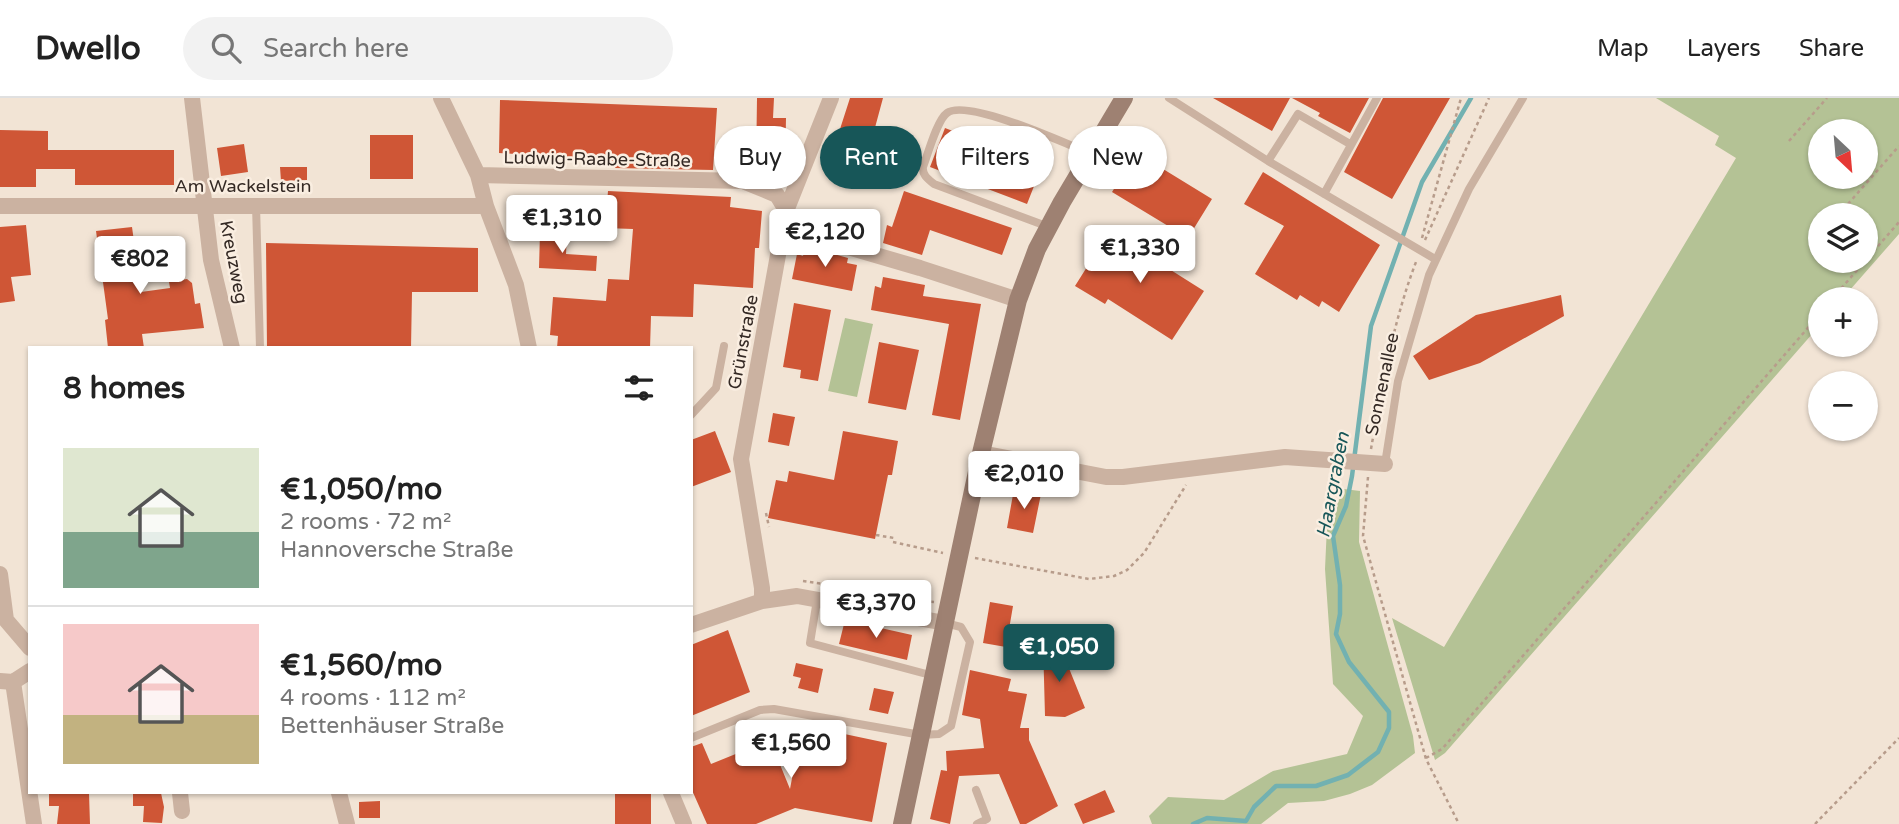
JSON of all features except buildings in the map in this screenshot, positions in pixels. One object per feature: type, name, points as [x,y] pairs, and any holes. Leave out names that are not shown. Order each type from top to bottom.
[{"type":"main road","points":[[1108,126],[1125,98]]},
{"type":"main road","points":[[904,824],[981,453],[1018,300],[1037,250],[1071,189]]},
{"type":"street","name":"Kreuzweg","points":[[192,98],[211,260],[232,346]]},
{"type":"street","points":[[441,98],[478,175],[486,206],[516,285],[529,346]]},
{"type":"street","name":"Grünstraße","points":[[762,601],[741,459],[786,211],[831,98]]},
{"type":"street","name":"Ludwig-Raabe-Straße","points":[[478,175],[743,181],[777,195],[800,233],[1018,300]]},
{"type":"street","name":"Am Wackelstein","points":[[0,206],[486,206]]},
{"type":"street","points":[[981,453],[1105,477],[1285,457],[1377,463]]},
{"type":"street","points":[[0,574],[6,620],[28,646]]},
{"type":"street","points":[[693,624],[762,601],[797,596],[945,623]]},
{"type":"street","points":[[28,672],[7,681],[33,824]]},
{"type":"street","points":[[180,794],[182,811]]},
{"type":"street","points":[[339,794],[347,824]]},
{"type":"street","points":[[671,794],[684,824]]},
{"type":"lane","points":[[1169,98],[1268,161],[1436,259]]},
{"type":"lane","points":[[1324,194],[1377,98]]},
{"type":"lane","name":"Sonnenallee","points":[[1377,463],[1429,275],[1469,189],[1523,98]]},
{"type":"lane","points":[[1049,227],[934,184],[924,174],[923,167],[941,121],[953,109],[975,111],[1068,145]]},
{"type":"lane","points":[[1268,161],[1298,114],[1350,144]]},
{"type":"lane","points":[[256,205],[260,346]]},
{"type":"lane","points":[[693,413],[716,388],[724,346]]},
{"type":"lane","points":[[817,600],[810,643],[934,676]]},
{"type":"lane","points":[[693,737],[760,710],[774,709],[921,735],[939,734],[951,726],[970,642],[961,627],[945,623]]},
{"type":"lane","points":[[976,790],[987,818],[977,824]]},
{"type":"path","points":[[1420,251],[1424,223],[1461,98]]},
{"type":"path","points":[[1789,141],[1828,98]]},
{"type":"path","points":[[1849,203],[1899,146]]},
{"type":"path","points":[[1842,287],[1899,222]]},
{"type":"path","points":[[1426,758],[1442,749],[1808,327]]},
{"type":"path","points":[[1377,463],[1363,536],[1426,758],[1459,824]]},
{"type":"path","points":[[973,558],[1089,579],[1114,576],[1127,570],[1144,553],[1184,490],[1189,468]]},
{"type":"path","points":[[876,535],[946,554]]},
{"type":"path","points":[[1815,824],[1899,738]]},
{"type":"green space","points":[[1656,98],[1899,98],[1899,234],[1878,258],[1878,203],[1808,203],[1808,273],[1865,273],[1853,287],[1808,287],[1808,339],[1445,753],[1435,760],[1392,618],[1444,647],[1736,158],[1715,145],[1719,136]]},
{"type":"green space","points":[[845,318],[873,324],[857,397],[828,391]]},
{"type":"green space","points":[[1344,489],[1360,491],[1359,542],[1413,736],[1415,753],[1372,785],[1324,801],[1288,803],[1261,824],[1152,824],[1149,816],[1168,797],[1224,800],[1273,771],[1347,754],[1363,716],[1333,684],[1325,569],[1327,526]]},
{"type":"waterway","name":"Haargraben","points":[[1193,824],[1207,818],[1246,821],[1254,807],[1276,786],[1316,786],[1348,775],[1378,752],[1389,728],[1389,712],[1349,662],[1336,634],[1340,614],[1340,585],[1333,536],[1346,506],[1352,476],[1371,326],[1422,182],[1471,98]]}]
